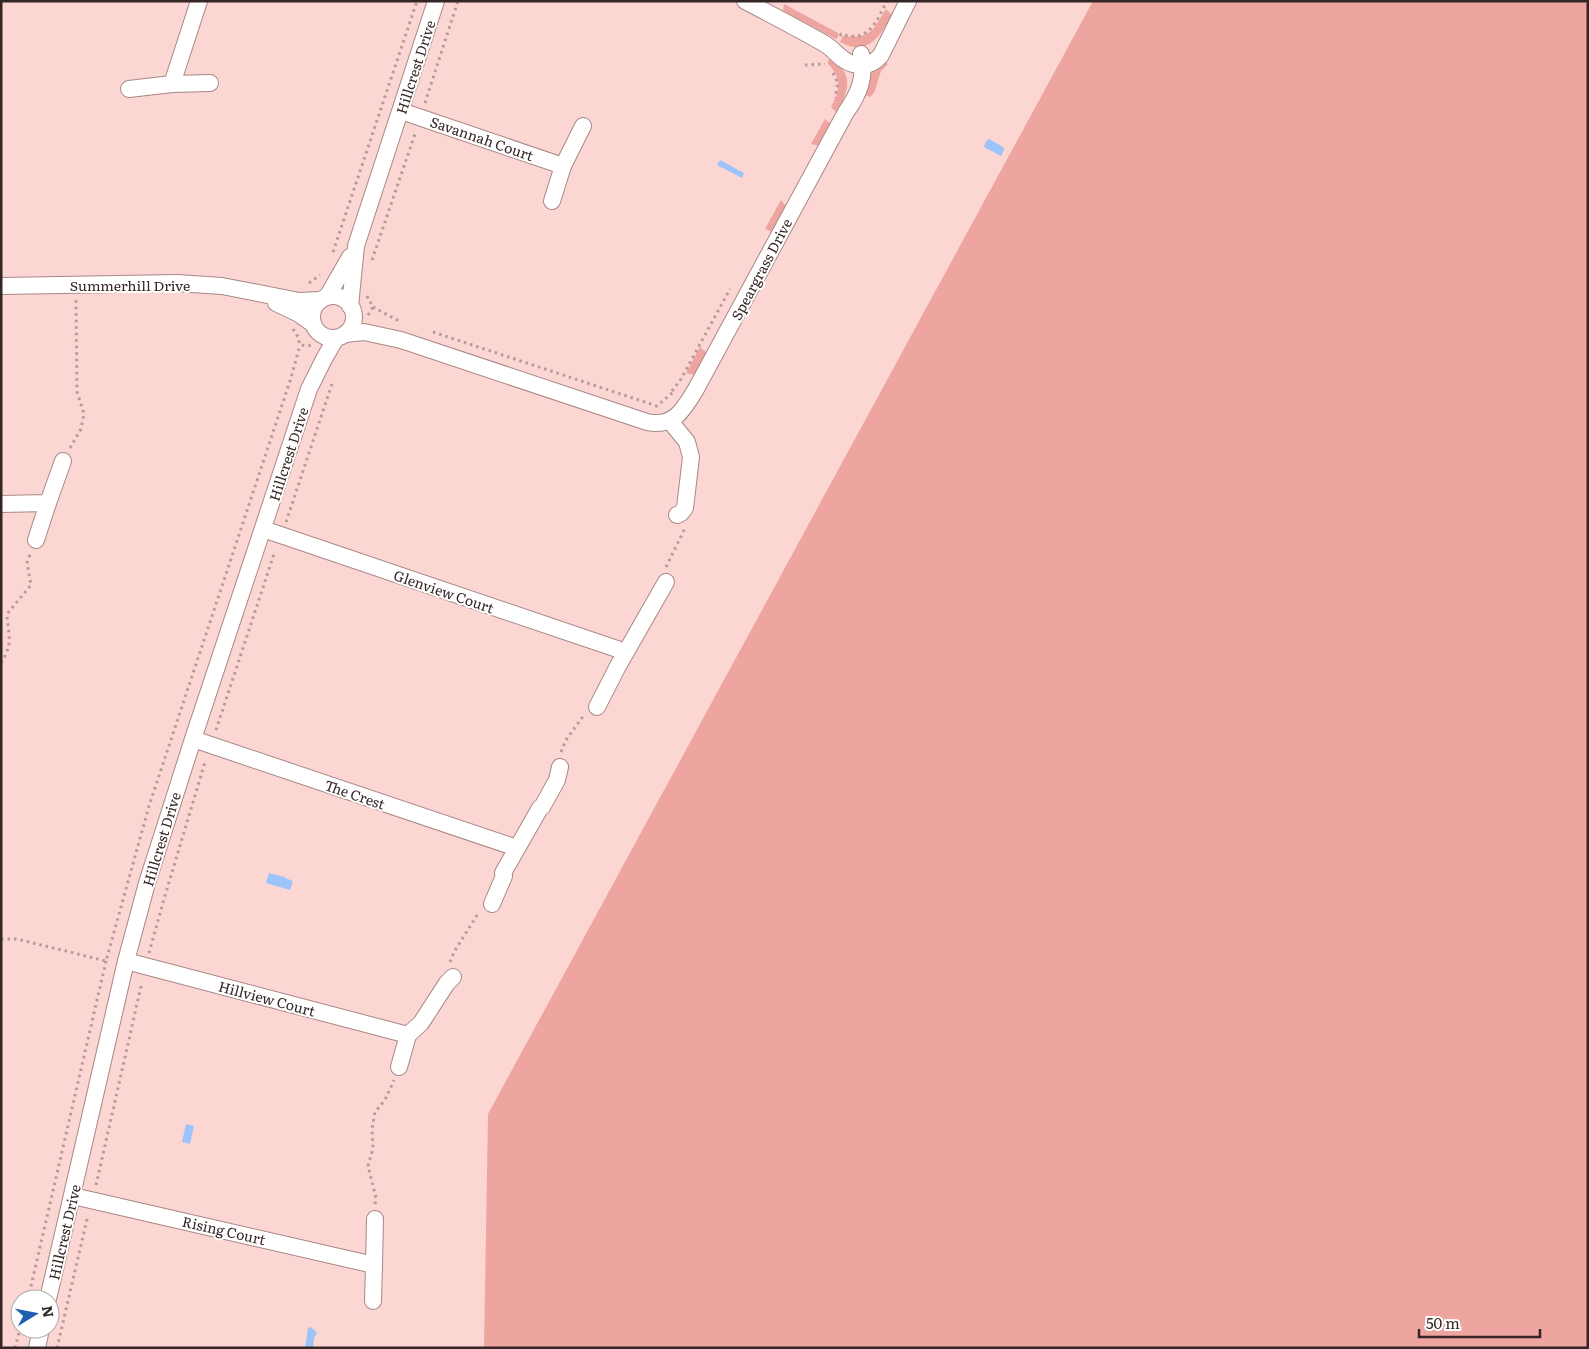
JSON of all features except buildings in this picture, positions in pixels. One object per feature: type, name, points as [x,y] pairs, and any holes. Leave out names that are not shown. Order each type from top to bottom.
[{"type":"street","points":[[172,84],[199,1]]},
{"type":"street","name":"Hillcrest Drive","points":[[324,299],[344,284],[436,1]]},
{"type":"street","points":[[745,1],[830,52],[853,54],[860,61],[874,48],[898,19],[908,1]]},
{"type":"street","name":"Speargrass Drive","points":[[670,421],[686,405],[846,112],[860,61]]},
{"type":"street","points":[[129,88],[210,83]]},
{"type":"street","name":"Savannah Court","points":[[400,110],[563,166]]},
{"type":"street","points":[[552,201],[563,166],[583,126]]},
{"type":"street","name":"Summerhill Drive","points":[[1,286],[195,284],[222,286],[258,294],[301,307],[324,299]]},
{"type":"street","name":"Hillcrest Drive","points":[[344,284],[360,312]]},
{"type":"street","points":[[401,340],[340,298],[324,299],[313,310],[314,327],[325,337],[364,332],[401,340],[647,422],[656,424],[670,421],[687,442],[691,456],[687,512]]},
{"type":"street","name":"Summerhill Drive","points":[[301,307],[314,327]]},
{"type":"street","points":[[341,336],[352,325],[360,312]]},
{"type":"street","name":"Hillcrest Drive","points":[[309,389],[308,346],[314,327]]},
{"type":"street","name":"Hillcrest Drive","points":[[50,1289],[126,961],[147,883],[309,389],[324,359],[341,336]]},
{"type":"street","points":[[36,540],[62,461]]},
{"type":"street","points":[[1,504],[48,504]]},
{"type":"street","name":"Glenview Court","points":[[262,529],[278,544],[626,652]]},
{"type":"street","points":[[597,710],[626,652],[667,581]]},
{"type":"street","name":"The Crest","points":[[193,739],[517,848]]},
{"type":"street","points":[[490,908],[504,873],[517,848],[557,780],[561,764]]},
{"type":"street","name":"Hillview Court","points":[[126,961],[144,974],[408,1035]]},
{"type":"street","points":[[398,1068],[408,1035],[421,1023],[436,1002],[453,972]]},
{"type":"street","name":"Rising Court","points":[[73,1196],[93,1192],[374,1265]]},
{"type":"street","points":[[373,1302],[375,1219]]},
{"type":"path","points":[[332,254],[417,1]]},
{"type":"path","points":[[370,264],[421,118],[458,1]]},
{"type":"path","points":[[805,65],[830,52],[842,34],[862,35],[871,29],[888,1]]},
{"type":"path","points":[[830,52],[838,83],[836,96],[832,103]]},
{"type":"path","points":[[30,1289],[106,961],[149,806],[292,378],[308,346],[298,337],[293,329],[305,296],[304,286],[313,282],[322,273],[344,284],[364,287],[360,312],[381,313],[408,324]]},
{"type":"path","points":[[62,461],[81,429],[84,414],[77,392],[76,299],[91,299],[91,284]]},
{"type":"path","points":[[426,330],[657,406],[681,380],[732,285]]},
{"type":"path","points":[[57,1348],[144,974],[164,899],[205,762],[335,373]]},
{"type":"path","points":[[672,391],[686,405]]},
{"type":"path","points":[[667,581],[687,512]]},
{"type":"path","points":[[1,663],[8,651],[10,639],[7,614],[31,585],[27,563],[36,540]]},
{"type":"path","points":[[278,544],[284,554]]},
{"type":"path","points":[[561,764],[559,757],[566,740],[597,710]]},
{"type":"path","points":[[205,762],[213,763]]},
{"type":"path","points":[[453,972],[454,952],[490,908]]},
{"type":"path","points":[[1,939],[17,939],[106,961]]},
{"type":"path","points":[[144,974],[151,984]]},
{"type":"path","points":[[375,1219],[376,1198],[368,1166],[373,1148],[372,1129],[375,1112],[385,1100],[398,1068]]},
{"type":"path","points":[[93,1192],[105,1187]]},
{"type":"shaded area","points":[[1093,1],[1588,1],[1588,1348],[484,1348],[488,1114]]},
{"type":"shaded area","points":[[784,4],[838,33],[838,37],[836,39],[783,11]]},
{"type":"shaded area","points":[[886,9],[892,15],[883,31],[872,42],[858,47],[840,42],[843,36],[860,36],[870,32]]},
{"type":"shaded area","points":[[831,59],[839,65],[847,78],[846,91],[838,114],[831,107],[838,90],[838,85],[836,74],[828,64],[828,60]]},
{"type":"shaded area","points":[[883,59],[888,64],[881,71],[874,93],[870,97],[863,94],[870,75]]},
{"type":"shaded area","points":[[825,119],[832,125],[820,146],[811,144]]},
{"type":"shaded area","points":[[781,200],[787,207],[773,232],[765,229]]},
{"type":"shaded area","points":[[700,347],[707,353],[695,375],[686,373]]},
{"type":"water","points":[[989,139],[1003,147],[1004,150],[1001,156],[984,147]]},
{"type":"water","points":[[720,160],[744,173],[742,178],[717,165]]},
{"type":"water","points":[[269,873],[293,881],[290,890],[266,883]]},
{"type":"water","points":[[186,1124],[194,1126],[190,1144],[182,1142]]},
{"type":"water","points":[[311,1327],[317,1333],[314,1338],[313,1347],[305,1348],[308,1328]]}]
